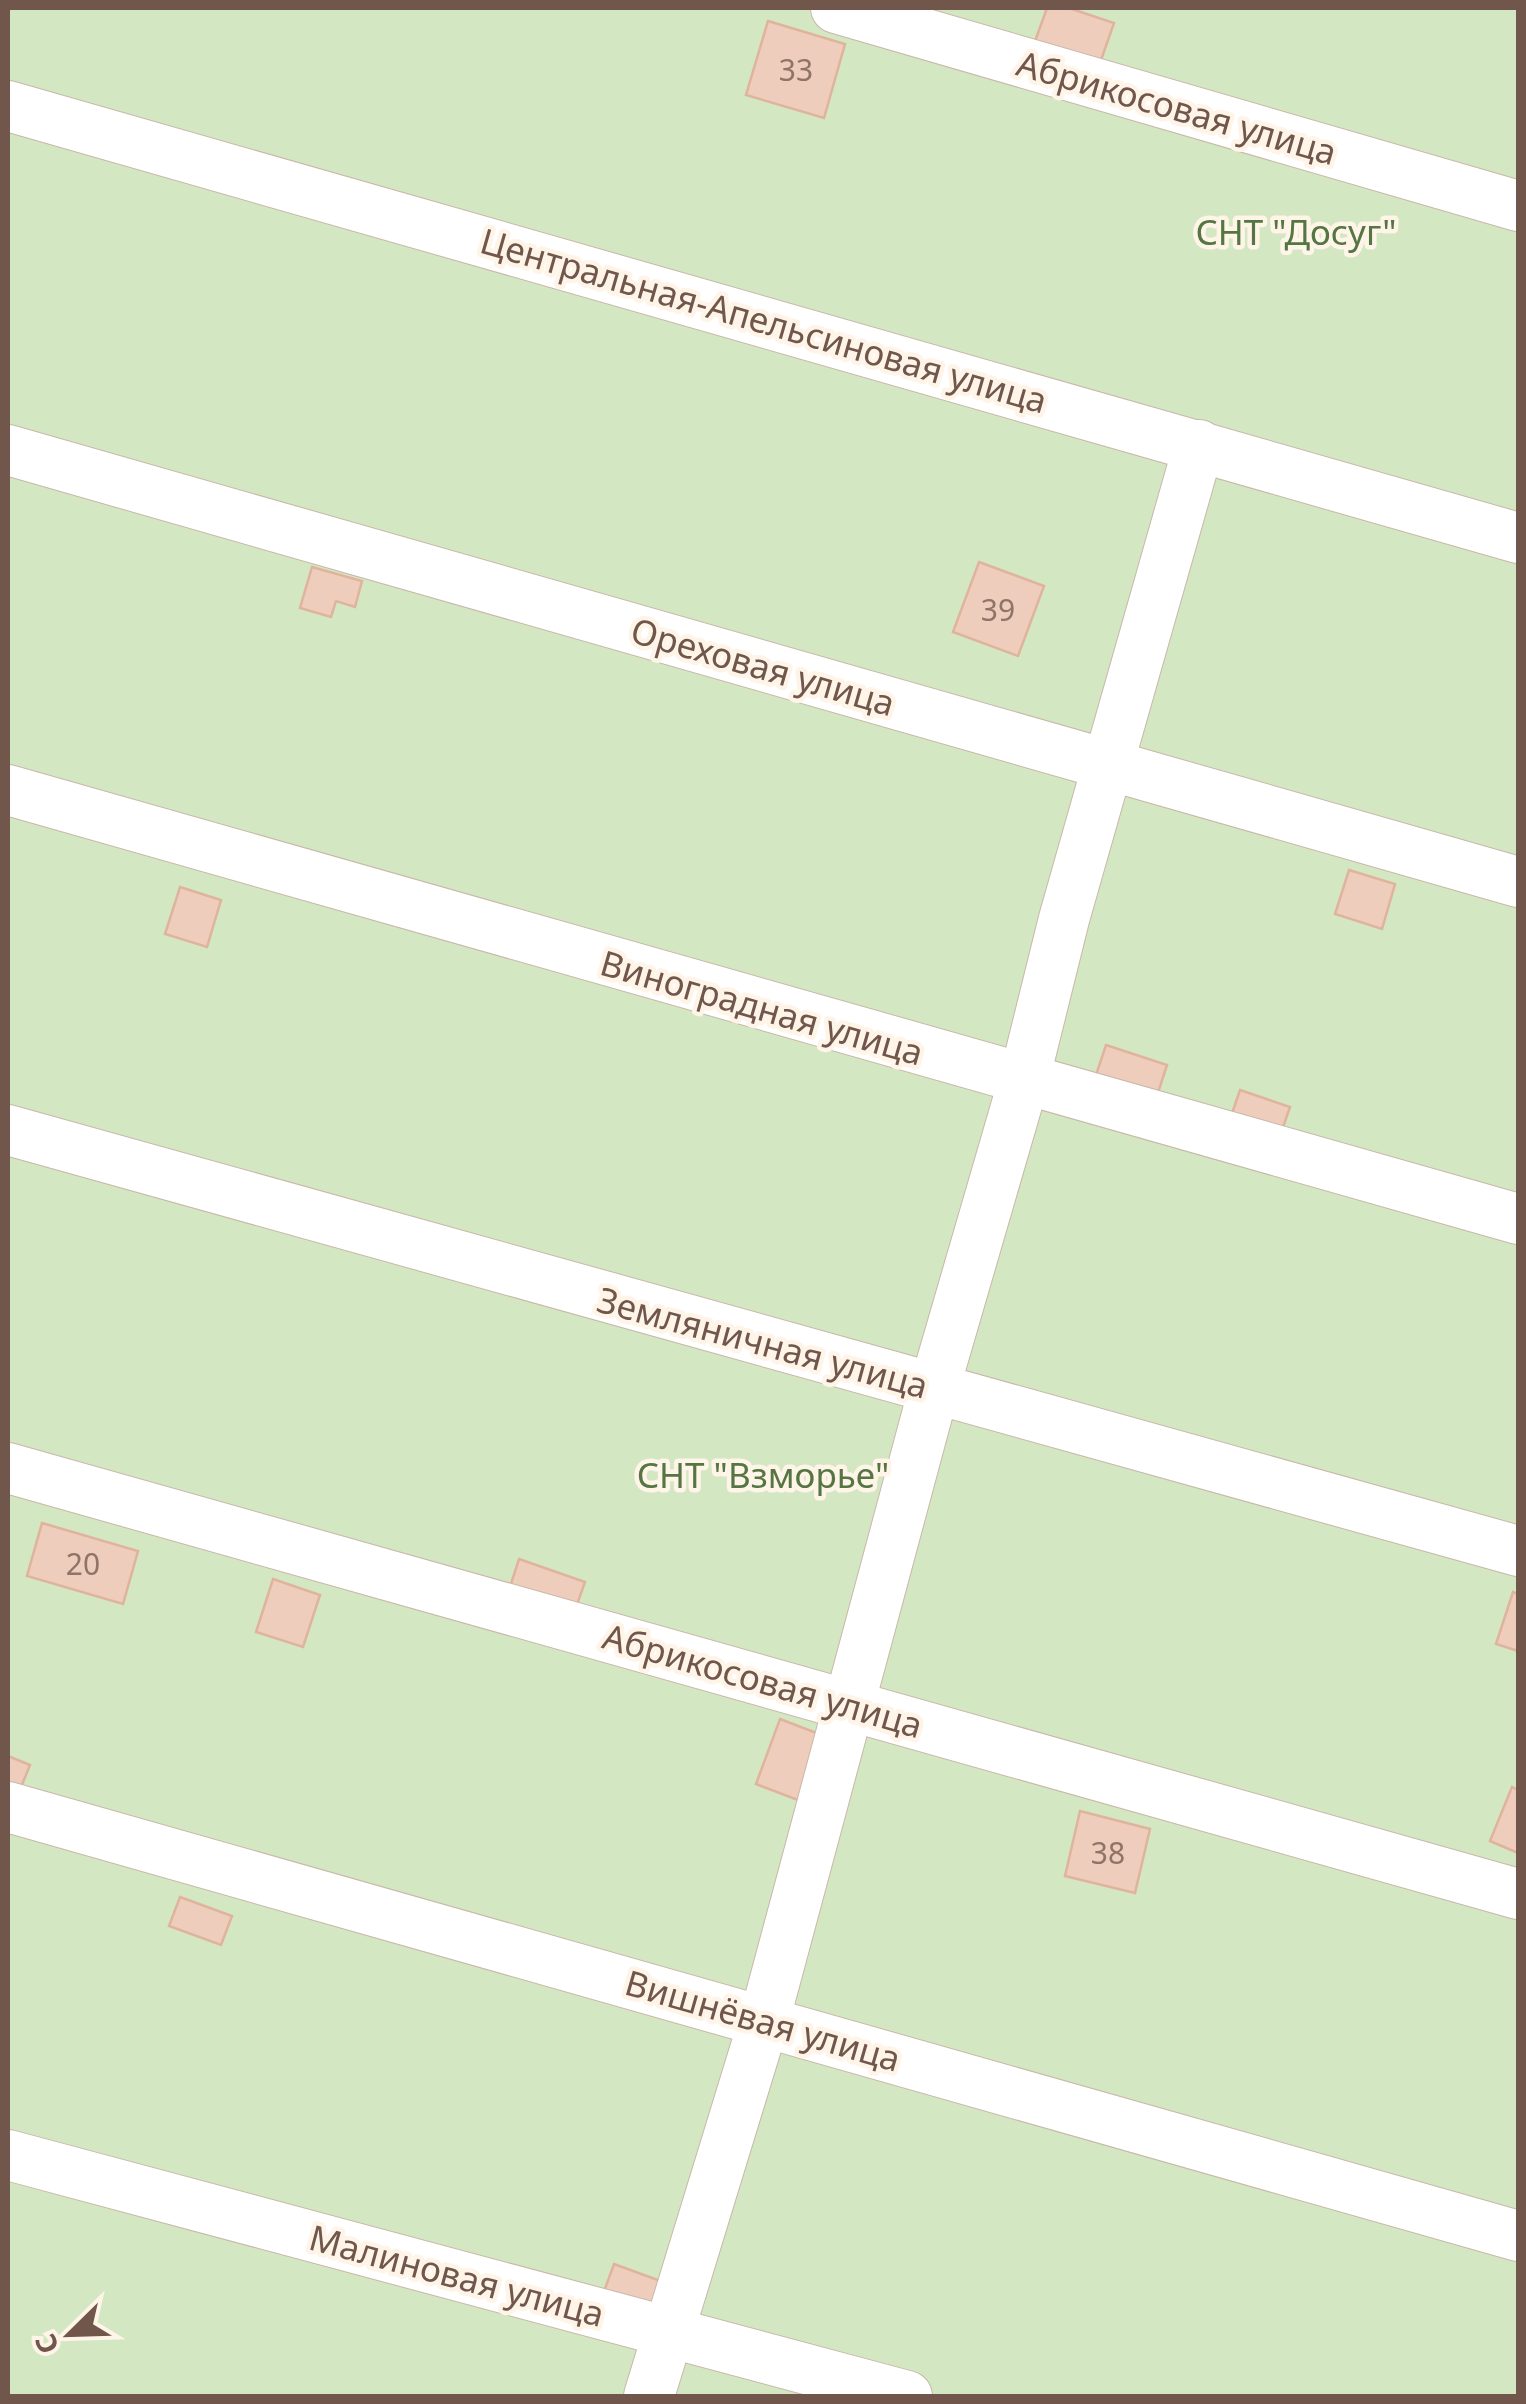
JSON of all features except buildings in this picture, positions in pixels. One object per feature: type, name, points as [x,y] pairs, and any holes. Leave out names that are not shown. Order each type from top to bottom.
[{"type":"lane","name":"Абрикосовая улица","points":[[836,8],[1518,206]]},
{"type":"lane","name":"Центральная-Апельсиновая улица","points":[[8,106],[1518,538]]},
{"type":"lane","points":[[650,2396],[764,2020],[934,1389],[1024,1080],[1199,445]]},
{"type":"lane","name":"Ореховая улица","points":[[8,450],[1518,882]]},
{"type":"lane","name":"Виноградная улица","points":[[8,790],[1518,1220]]},
{"type":"lane","name":"Земляничная улица","points":[[8,1130],[1518,1551]]},
{"type":"lane","name":"Абрикосовая улица","points":[[8,1468],[1518,1894]]},
{"type":"lane","name":"Вишнёвая улица","points":[[8,1807],[1518,2236]]},
{"type":"lane","name":"Малиновая улица","points":[[8,2155],[907,2396]]},
{"type":"green space","name":"СНТ \"Досуг\"","points":[[8,8],[1518,8],[1518,528],[8,90]]},
{"type":"green space","name":"СНТ \"Взморье\"","points":[[8,117],[1518,552],[1518,2396],[8,2396]]}]
